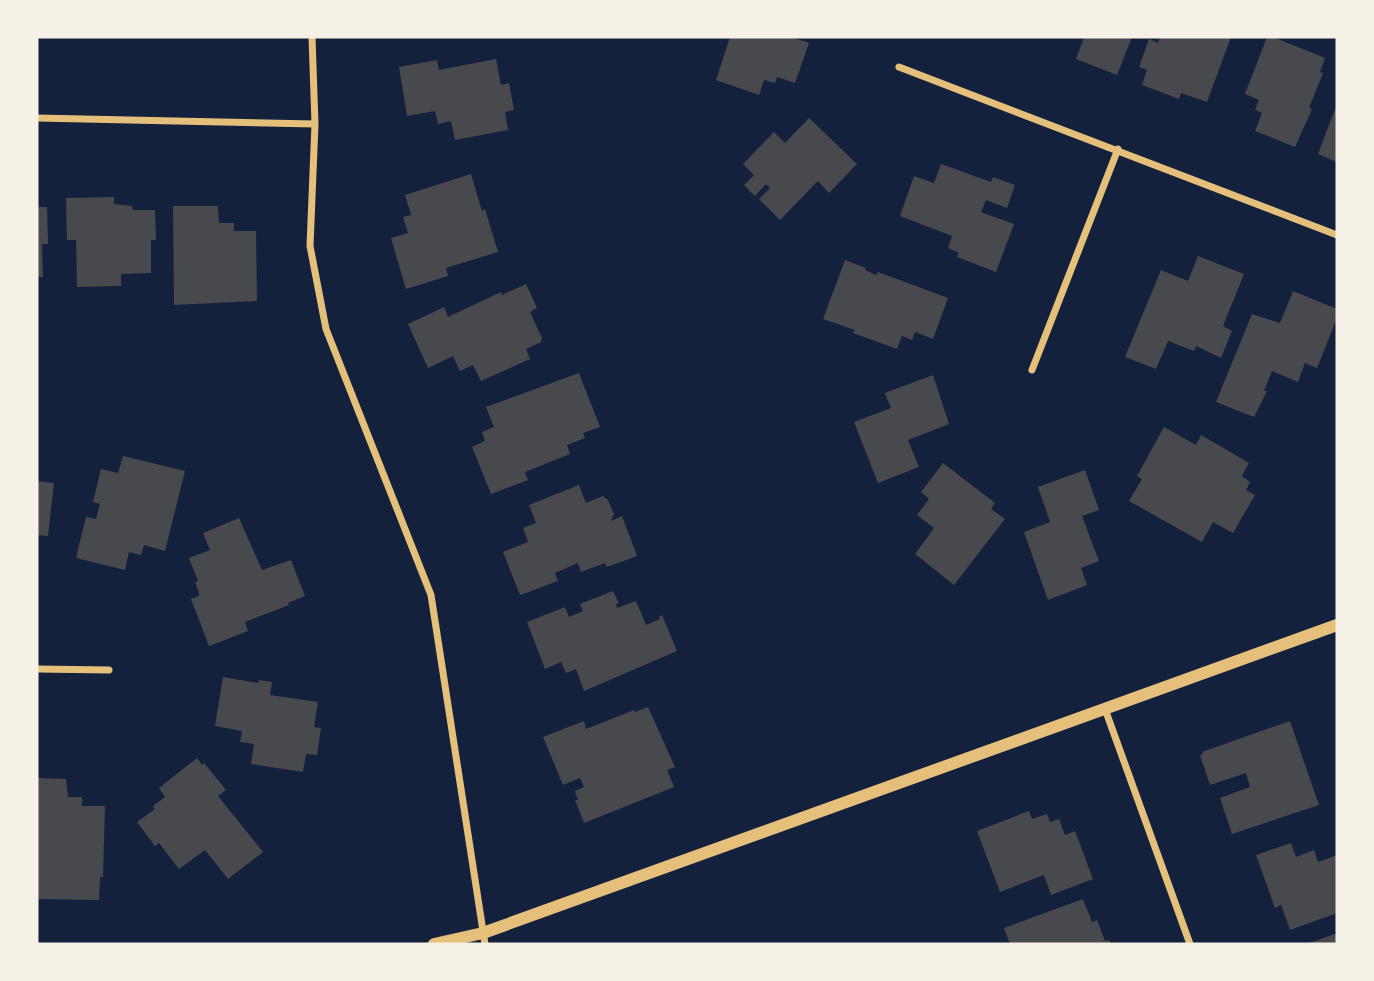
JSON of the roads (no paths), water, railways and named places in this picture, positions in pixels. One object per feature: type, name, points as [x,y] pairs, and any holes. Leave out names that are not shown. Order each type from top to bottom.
[{"type":"street","points":[[312,37],[314,124],[310,246],[326,329],[431,595],[484,939]]},
{"type":"street","points":[[900,67],[1337,235]]},
{"type":"street","points":[[37,118],[314,124]]},
{"type":"street","points":[[1032,370],[1118,149]]},
{"type":"street","points":[[434,944],[484,939],[1337,625]]},
{"type":"street","points":[[37,669],[109,670]]},
{"type":"street","points":[[1105,709],[1190,944]]}]
